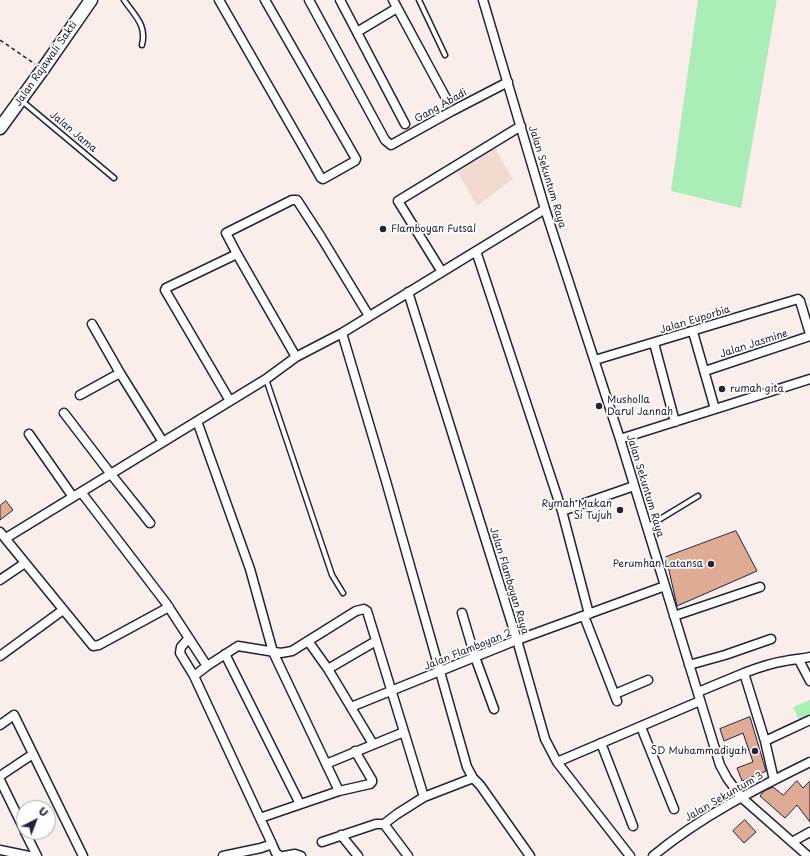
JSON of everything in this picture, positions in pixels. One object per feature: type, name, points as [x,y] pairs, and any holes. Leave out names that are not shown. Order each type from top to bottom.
[{"type":"main road","name":"Jalan Rajawali Sakti","points":[[0,128],[43,70],[91,0]]},
{"type":"street","points":[[218,0],[320,178],[323,179],[356,161],[356,159],[265,0]]},
{"type":"street","name":"Gang Abadi","points":[[309,0],[388,144],[393,145],[452,111],[508,82]]},
{"type":"street","points":[[340,0],[405,124]]},
{"type":"street","points":[[393,0],[447,100]]},
{"type":"street","name":"Jalan Sekuntum Raya","points":[[483,0],[545,209],[620,439],[721,769],[742,797],[808,856]]},
{"type":"street","points":[[357,32],[397,8]]},
{"type":"street","points":[[442,272],[398,201],[521,126]]},
{"type":"street","points":[[296,357],[236,254],[226,233],[292,200],[297,200],[369,316]]},
{"type":"street","points":[[169,607],[96,646],[91,644],[3,535],[73,497],[266,379],[296,357],[342,333],[545,209]]},
{"type":"street","points":[[476,251],[562,511],[587,615],[616,697],[648,680]]},
{"type":"street","points":[[230,401],[165,290],[166,288],[236,254]]},
{"type":"street","name":"Jalan Flamboyan Raya","points":[[408,292],[517,640],[545,739],[557,762],[630,856]]},
{"type":"street","name":"Jalan Euporbia","points":[[595,360],[693,332],[798,299],[800,300],[810,335]]},
{"type":"street","points":[[92,324],[162,442]]},
{"type":"street","points":[[693,332],[715,409]]},
{"type":"street","points":[[342,333],[467,767],[473,778],[480,785],[530,856]]},
{"type":"street","name":"Jalan Jasmine","points":[[705,370],[810,335]]},
{"type":"street","points":[[654,343],[675,422]]},
{"type":"street","points":[[80,395],[120,373]]},
{"type":"street","points":[[620,439],[810,379]]},
{"type":"street","points":[[64,413],[110,474],[150,523]]},
{"type":"street","points":[[197,422],[250,569],[273,652],[339,792]]},
{"type":"street","points":[[28,434],[73,497]]},
{"type":"street","points":[[562,511],[634,486]]},
{"type":"street","points":[[81,492],[169,607],[207,666]]},
{"type":"street","points":[[0,580],[25,563]]},
{"type":"street","name":"Jalan Flamboyan 2","points":[[351,707],[392,692],[517,640],[665,586]]},
{"type":"street","points":[[674,616],[760,587]]},
{"type":"street","points":[[194,676],[238,646],[273,652],[292,651],[356,611],[362,609],[367,611],[424,797]]},
{"type":"street","points":[[0,656],[63,610]]},
{"type":"street","points":[[462,613],[475,657],[494,708]]},
{"type":"street","points":[[189,638],[180,651],[194,676],[276,853],[280,856]]},
{"type":"street","points":[[689,665],[725,655],[771,639]]},
{"type":"street","points":[[308,641],[328,669],[372,744]]},
{"type":"street","points":[[328,669],[376,641]]},
{"type":"street","points":[[225,654],[300,804]]},
{"type":"street","points":[[698,692],[744,672],[781,661],[800,660],[810,657]]},
{"type":"street","points":[[800,660],[810,681]]},
{"type":"street","points":[[744,672],[765,741],[774,780]]},
{"type":"street","points":[[557,762],[700,702]]},
{"type":"street","points":[[0,725],[14,715],[83,856]]},
{"type":"street","points":[[765,741],[810,720]]},
{"type":"street","points":[[641,726],[674,809]]},
{"type":"street","points":[[326,764],[404,732]]},
{"type":"street","points":[[602,743],[633,826]]},
{"type":"street","points":[[260,818],[300,804],[370,784],[372,780],[355,751]]},
{"type":"street","points":[[0,776],[33,754]]},
{"type":"street","name":"Jalan Sekuntum 3","points":[[652,856],[690,827],[742,797],[810,762]]},
{"type":"street","points":[[322,842],[376,824],[384,824],[424,797],[473,778]]},
{"type":"street","points":[[0,780],[16,813]]},
{"type":"street","points":[[384,824],[408,856]]},
{"type":"street","points":[[792,842],[810,832]]},
{"type":"street","points":[[341,835],[358,856]]},
{"type":"street","points":[[30,840],[37,856]]},
{"type":"street","points":[[223,856],[261,852],[272,844]]},
{"type":"street","points":[[0,850],[29,856]]},
{"type":"street","points":[[284,856],[295,854],[301,856]]},
{"type":"lane","points":[[124,0],[142,26],[144,37],[142,45]]},
{"type":"lane","points":[[419,0],[445,55]]},
{"type":"lane","name":"Jalan Jama","points":[[21,100],[34,109],[114,178]]},
{"type":"lane","points":[[266,379],[332,575],[343,593]]},
{"type":"lane","points":[[647,527],[698,496]]},
{"type":"path","points":[[0,40],[43,70]]},
{"type":"shaded area","points":[[494,147],[513,179],[477,206],[457,171]]},
{"type":"green space","points":[[698,0],[777,0],[741,208],[671,191]]},
{"type":"green space","points":[[810,700],[810,718],[800,722],[793,707]]},
{"type":"building","points":[[6,501],[13,510],[0,520],[0,506]]},
{"type":"building","name":"Perumhan Latansa","points":[[736,531],[757,571],[677,606],[666,557]]},
{"type":"building","name":"SD Muhammadiyah","points":[[750,717],[766,771],[742,781],[737,768],[753,762],[743,733],[724,741],[720,729]]},
{"type":"building","points":[[797,781],[803,788],[810,781],[810,822],[797,805],[785,818],[760,796],[764,791],[773,787],[783,795]]},
{"type":"building","points":[[745,820],[756,832],[744,843],[733,831]]},
{"type":"place","name":"Flamboyan Futsal","points":[[383,229]]},
{"type":"place","name":"rumah gita","points":[[722,389]]},
{"type":"place","name":"Musholla Darul Jannah","points":[[599,406]]},
{"type":"place","name":"Rymah Makan Si Tujuh","points":[[620,510]]},
{"type":"place","name":"Perumhan Latansa","points":[[711,564]]},
{"type":"place","name":"SD Muhammadiyah","points":[[755,751]]}]
